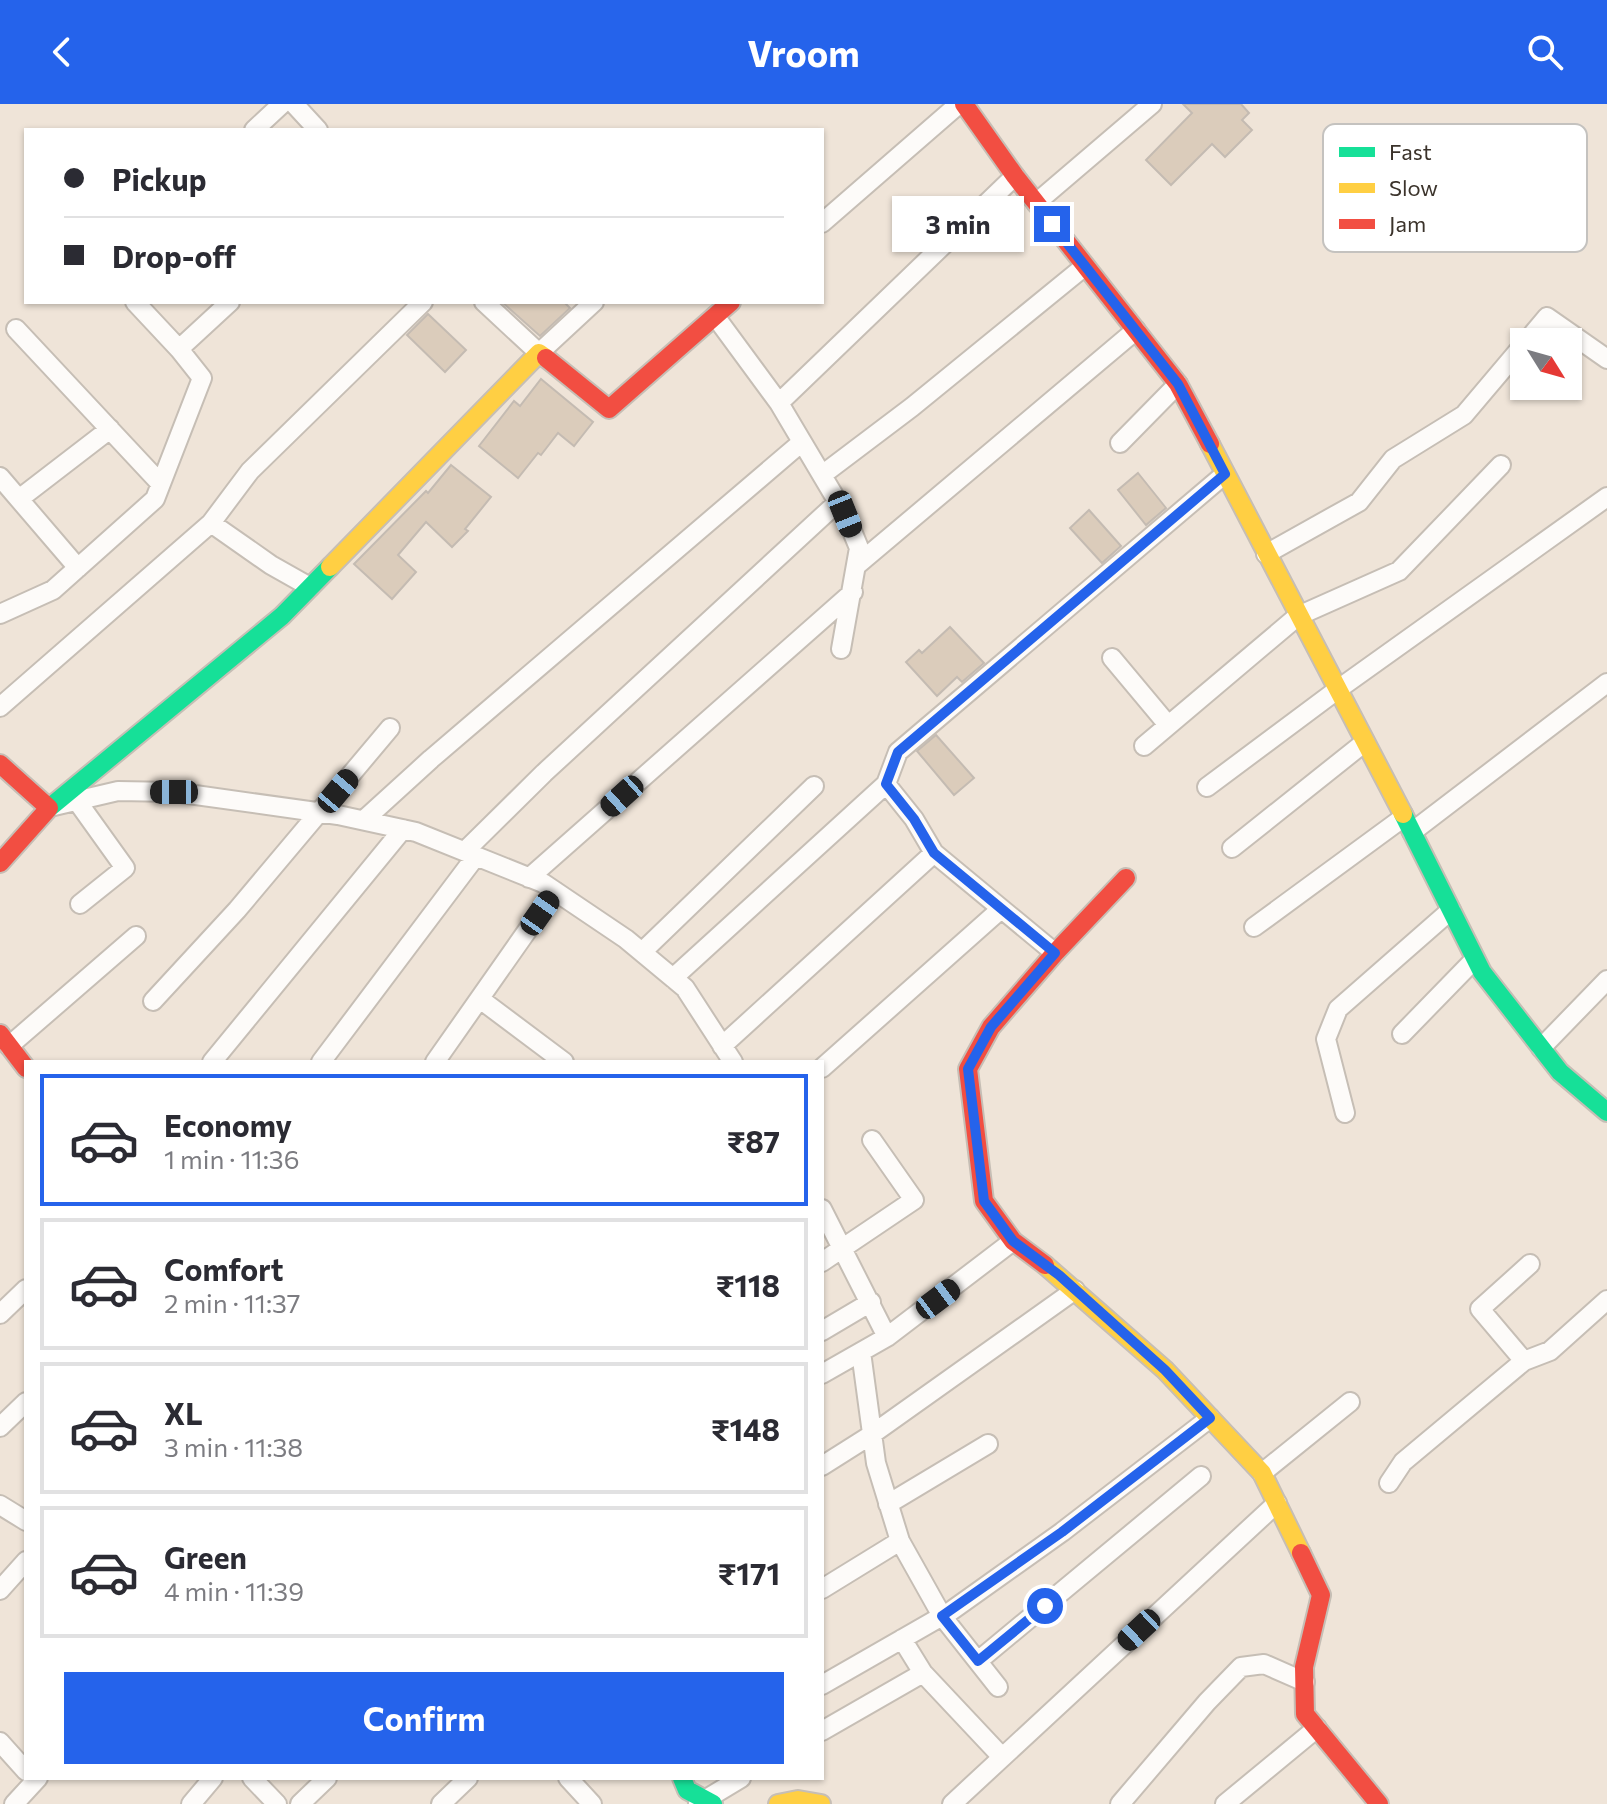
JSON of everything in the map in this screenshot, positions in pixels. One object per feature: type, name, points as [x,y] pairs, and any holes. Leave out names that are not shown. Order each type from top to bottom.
[{"type":"street","points":[[256,128],[282,104]]},
{"type":"street","points":[[294,104],[316,128]]},
{"type":"street","points":[[824,221],[961,104],[1178,384],[1482,972],[1560,1072],[1606,1109]]},
{"type":"street","points":[[1036,203],[1152,104]]},
{"type":"street","points":[[779,403],[1015,176]]},
{"type":"street","points":[[822,475],[912,407],[1085,266]]},
{"type":"street","points":[[0,614],[53,590],[155,499],[202,378],[137,304]]},
{"type":"street","points":[[179,349],[228,304]]},
{"type":"street","points":[[0,707],[211,523],[250,471],[421,304]]},
{"type":"street","points":[[486,304],[539,353],[609,409],[729,304]]},
{"type":"street","points":[[0,863],[49,808],[282,616],[539,353],[592,304]]},
{"type":"street","points":[[715,316],[779,403],[838,502],[859,548],[841,649]]},
{"type":"street","points":[[1538,328],[1547,317],[1563,328]]},
{"type":"street","points":[[16,329],[160,483]]},
{"type":"street","points":[[857,565],[1136,330]]},
{"type":"street","points":[[1582,342],[1607,359]]},
{"type":"street","points":[[1266,554],[1359,502],[1393,459],[1464,415],[1510,361]]},
{"type":"street","points":[[1120,443],[1178,384]]},
{"type":"street","points":[[19,499],[110,429]]},
{"type":"street","points":[[364,820],[431,759],[802,442]]},
{"type":"street","points":[[1144,746],[1298,616],[1399,571],[1501,465]]},
{"type":"street","points":[[673,978],[886,784],[898,752],[1225,474]]},
{"type":"street","points":[[0,477],[78,568]]},
{"type":"street","points":[[322,1060],[470,854],[544,773],[838,502]]},
{"type":"street","points":[[1207,787],[1337,690],[1605,502]]},
{"type":"street","points":[[211,523],[271,565],[310,587]]},
{"type":"street","points":[[529,878],[853,592]]},
{"type":"street","points":[[1112,658],[1168,725]]},
{"type":"street","points":[[1254,927],[1408,824],[1607,683]]},
{"type":"street","points":[[153,1001],[237,910],[390,728]]},
{"type":"street","points":[[1232,848],[1365,742]]},
{"type":"street","points":[[0,764],[49,808]]},
{"type":"street","points":[[886,784],[914,819],[934,853],[1055,953]]},
{"type":"street","points":[[642,952],[814,786]]},
{"type":"street","points":[[49,808],[118,791],[174,792],[321,812],[416,832],[555,891],[642,952],[685,988],[732,1060]]},
{"type":"street","points":[[77,801],[125,868],[80,904]]},
{"type":"street","points":[[214,1060],[403,829]]},
{"type":"street","points":[[722,1046],[934,853]]},
{"type":"street","points":[[1126,878],[991,1027],[968,1069],[984,1201],[1013,1241],[1075,1290],[1165,1370],[1262,1473],[1321,1595],[1304,1667],[1305,1714],[1374,1802]]},
{"type":"street","points":[[436,1060],[555,891]]},
{"type":"street","points":[[824,1066],[1001,909]]},
{"type":"street","points":[[1345,1113],[1326,1039],[1338,1009],[1451,910]]},
{"type":"street","points":[[24,1065],[5,1040],[136,936]]},
{"type":"street","points":[[1402,1034],[1475,959]]},
{"type":"street","points":[[1541,1048],[1607,980]]},
{"type":"street","points":[[480,999],[561,1060]]},
{"type":"street","points":[[824,1261],[914,1200],[872,1140]]},
{"type":"street","points":[[824,1213],[887,1337]]},
{"type":"street","points":[[824,1373],[887,1337],[1013,1241]]},
{"type":"street","points":[[1524,1361],[1480,1309],[1530,1264]]},
{"type":"street","points":[[824,1465],[871,1435],[1075,1290]]},
{"type":"street","points":[[0,1314],[24,1291]]},
{"type":"street","points":[[1389,1483],[1403,1462],[1524,1361],[1550,1351],[1607,1300]]},
{"type":"street","points":[[824,1330],[871,1302]]},
{"type":"street","points":[[861,1352],[876,1463],[900,1541],[942,1616],[998,1687]]},
{"type":"street","points":[[1262,1473],[1350,1402]]},
{"type":"street","points":[[0,1427],[24,1404]]},
{"type":"street","points":[[824,1684],[942,1616],[1062,1532],[1210,1418]]},
{"type":"street","points":[[888,1504],[988,1444]]},
{"type":"street","points":[[978,1661],[1201,1476]]},
{"type":"street","points":[[952,1804],[1277,1503]]},
{"type":"street","points":[[0,1505],[24,1520]]},
{"type":"street","points":[[824,1588],[900,1541]]},
{"type":"street","points":[[0,1590],[24,1563]]},
{"type":"street","points":[[902,1639],[923,1673],[1002,1757]]},
{"type":"street","points":[[1120,1804],[1241,1667],[1264,1664],[1305,1682]]},
{"type":"street","points":[[824,1730],[923,1673]]},
{"type":"street","points":[[1225,1804],[1317,1728]]},
{"type":"street","points":[[0,1742],[24,1767]]},
{"type":"street","points":[[14,1804],[31,1780]]},
{"type":"street","points":[[191,1804],[211,1780]]},
{"type":"street","points":[[254,1780],[277,1804]]},
{"type":"street","points":[[300,1804],[325,1780]]},
{"type":"street","points":[[441,1804],[466,1780]]},
{"type":"street","points":[[570,1780],[592,1804]]},
{"type":"street","points":[[683,1780],[687,1790],[705,1802],[738,1780]]},
{"type":"street","points":[[778,1804],[798,1800],[821,1804]]},
{"type":"building","points":[[1183,104],[1241,104],[1249,113],[1242,120],[1252,130],[1225,157],[1212,144],[1171,185],[1146,160],[1192,113]]},
{"type":"building","points":[[504,304],[566,304],[570,308],[540,336]]},
{"type":"building","points":[[428,314],[466,350],[445,372],[407,335]]},
{"type":"building","points":[[541,379],[593,422],[574,446],[558,433],[518,478],[479,446],[514,401],[520,406]]},
{"type":"building","points":[[451,465],[491,497],[465,529],[468,531],[452,547],[426,522],[398,555],[416,572],[392,599],[354,564],[426,491],[428,493]]},
{"type":"building","points":[[1138,473],[1166,508],[1146,525],[1118,490]]},
{"type":"building","points":[[1089,510],[1121,546],[1102,563],[1070,528]]},
{"type":"building","points":[[950,627],[984,663],[962,682],[957,677],[937,696],[906,662],[919,650],[922,653]]},
{"type":"building","points":[[936,735],[974,778],[954,795],[917,751]]},
{"type":"traffic: fast","points":[[49,808],[282,616],[330,567]]},
{"type":"traffic: fast","points":[[1403,814],[1482,972],[1560,1072],[1607,1112]]},
{"type":"traffic: fast","points":[[683,1780],[687,1790],[713,1804]]},
{"type":"traffic: slow","points":[[330,567],[539,353],[546,358]]},
{"type":"traffic: slow","points":[[1210,444],[1403,814]]},
{"type":"traffic: slow","points":[[1045,1265],[1165,1370],[1262,1473],[1301,1553]]},
{"type":"traffic: slow","points":[[778,1804],[798,1800],[821,1804]]},
{"type":"traffic: jam","points":[[964,104],[1015,176],[1178,384],[1210,444]]},
{"type":"traffic: jam","points":[[546,358],[609,409],[729,304]]},
{"type":"traffic: jam","points":[[0,764],[49,808],[0,863]]},
{"type":"traffic: jam","points":[[1045,1265],[1013,1241],[984,1201],[968,1069],[991,1027],[1126,878]]},
{"type":"traffic: jam","points":[[0,1034],[24,1065]]},
{"type":"traffic: jam","points":[[1301,1553],[1321,1595],[1304,1667],[1305,1714],[1379,1804]]},
{"type":"route","points":[[1045,1606],[978,1661],[942,1616],[1062,1532],[1210,1418],[1165,1370],[1059,1275],[1013,1241],[984,1201],[968,1069],[991,1027],[1055,953],[934,853],[914,819],[886,784],[898,752],[1225,474],[1178,384],[1052,224]]}]
